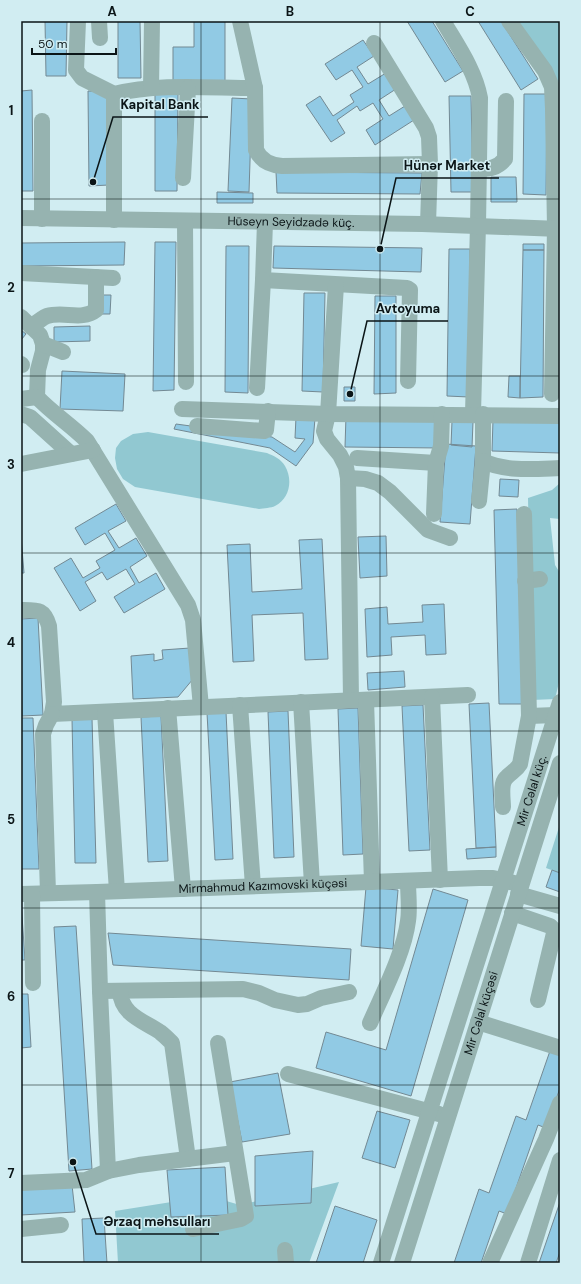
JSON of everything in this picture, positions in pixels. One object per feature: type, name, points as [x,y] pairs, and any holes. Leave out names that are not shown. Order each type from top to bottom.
[{"type":"street","points":[[78,21],[76,70],[82,78],[114,94],[130,90],[151,88],[255,88]]},
{"type":"street","points":[[99,21],[100,38]]},
{"type":"street","points":[[151,88],[152,21]]},
{"type":"street","points":[[240,21],[255,88],[256,150],[260,157],[265,161],[274,166],[430,164]]},
{"type":"street","points":[[443,21],[474,74],[480,98],[478,414],[483,461],[479,501]]},
{"type":"street","points":[[509,21],[545,71],[552,87],[557,228],[552,394]]},
{"type":"street","points":[[374,43],[426,128],[429,137],[430,164],[428,224]]},
{"type":"street","points":[[183,178],[188,88]]},
{"type":"street","points":[[114,94],[114,220]]},
{"type":"street","points":[[479,168],[491,169],[501,164],[505,159],[506,101]]},
{"type":"street","points":[[42,121],[42,219]]},
{"type":"street","name":"Hüseyn Seyidzadə küç.","points":[[21,218],[428,224],[557,228]]},
{"type":"street","points":[[185,221],[186,382]]},
{"type":"street","points":[[257,388],[265,222]]},
{"type":"street","points":[[21,273],[113,278]]},
{"type":"street","points":[[26,322],[57,315],[85,316],[92,314],[96,310],[96,277]]},
{"type":"street","points":[[263,280],[407,288],[410,290],[408,381]]},
{"type":"street","points":[[336,285],[328,414],[324,431],[327,439],[340,455],[346,467],[348,478],[358,700],[372,882]]},
{"type":"street","points":[[26,322],[40,335],[43,344],[43,351],[29,398],[45,406],[80,433],[87,441],[188,605],[193,620],[201,707]]},
{"type":"street","points":[[43,344],[63,352]]},
{"type":"street","points":[[182,409],[328,414],[478,414],[560,416]]},
{"type":"street","points":[[197,426],[264,431],[266,430],[267,426],[268,411]]},
{"type":"street","points":[[21,414],[30,417],[71,454]]},
{"type":"street","points":[[434,514],[436,463],[441,446],[442,414]]},
{"type":"street","points":[[21,464],[93,450]]},
{"type":"street","points":[[357,458],[436,463]]},
{"type":"street","points":[[483,461],[489,464],[513,469],[534,470],[560,468]]},
{"type":"street","points":[[348,478],[365,479],[378,483],[390,492],[428,530],[450,538]]},
{"type":"street","points":[[503,807],[503,781],[520,764],[528,716],[533,580],[524,514]]},
{"type":"street","points":[[21,610],[36,610],[43,612],[49,626],[54,702],[52,714],[43,734],[48,893]]},
{"type":"street","points":[[52,714],[432,697],[468,694]]},
{"type":"street","points":[[432,697],[440,880]]},
{"type":"street","points":[[300,702],[312,884]]},
{"type":"street","points":[[240,705],[253,886]]},
{"type":"street","points":[[168,708],[183,889]]},
{"type":"street","points":[[528,716],[558,708]]},
{"type":"street","name":"Mir Cəlal küç.","points":[[504,880],[558,708]]},
{"type":"street","points":[[105,712],[117,891]]},
{"type":"street","name":"Mir Cəlal küçəsi","points":[[402,1263],[560,763]]},
{"type":"street","name":"Mirmahmud Kazımovski küçəsi","points":[[26,894],[492,878],[504,880],[520,889],[560,906]]},
{"type":"street","name":"Mir Cəlal küçəsi","points":[[381,1263],[504,880]]},
{"type":"street","points":[[370,1023],[405,939],[409,920],[408,881]]},
{"type":"street","points":[[97,892],[108,1171]]},
{"type":"street","points":[[26,894],[33,983]]},
{"type":"street","points":[[512,914],[553,928],[554,933],[538,1000]]},
{"type":"street","points":[[100,991],[243,989],[259,993],[275,1000],[298,1004],[307,1004],[320,998],[349,992]]},
{"type":"street","points":[[120,991],[120,998],[126,1008],[138,1020],[161,1033],[172,1043],[188,1159]]},
{"type":"street","points":[[478,1022],[560,1048]]},
{"type":"street","points":[[193,1229],[241,1219],[246,1216],[218,1043]]},
{"type":"street","points":[[288,1074],[448,1116]]},
{"type":"street","points":[[490,1263],[546,1139],[560,1103]]},
{"type":"street","points":[[21,1183],[86,1180],[108,1171],[140,1165],[235,1153]]},
{"type":"street","points":[[528,1263],[560,1160]]},
{"type":"street","points":[[21,1229],[61,1225]]},
{"type":"shaded area","points":[[516,21],[560,21],[560,83],[557,84]]},
{"type":"shaded area","points":[[148,432],[270,454],[281,461],[285,466],[289,477],[289,488],[287,494],[280,503],[275,506],[259,509],[135,487],[123,479],[117,469],[115,458],[116,448],[121,441],[133,434]]},
{"type":"shaded area","points":[[560,483],[560,519],[550,518],[555,565],[560,573],[560,678],[555,699],[532,700],[528,498],[552,490]]},
{"type":"shaded area","points":[[560,824],[560,873],[546,868]]},
{"type":"shaded area","points":[[339,1182],[309,1263],[118,1263],[115,1211],[209,1196],[240,1205]]},
{"type":"building","points":[[45,21],[67,21],[66,76],[46,76]]},
{"type":"building","points":[[118,21],[140,21],[141,78],[118,78]]},
{"type":"building","points":[[194,21],[225,21],[225,85],[173,84],[173,47],[194,47]]},
{"type":"building","points":[[407,21],[432,21],[463,71],[445,82]]},
{"type":"building","points":[[478,21],[501,21],[538,79],[521,90]]},
{"type":"building","points":[[363,40],[374,56],[357,67],[368,84],[386,73],[396,89],[379,100],[389,116],[405,106],[414,120],[375,145],[366,130],[383,119],[373,103],[360,111],[357,106],[337,120],[345,133],[331,142],[306,105],[320,96],[333,116],[354,102],[350,95],[363,87],[352,70],[336,80],[325,64]]},
{"type":"building","points":[[32,90],[33,191],[21,191],[21,91]]},
{"type":"building","points":[[88,91],[107,92],[109,185],[89,186]]},
{"type":"building","points":[[155,94],[178,94],[177,191],[155,191]]},
{"type":"building","points":[[524,94],[547,94],[546,195],[523,194]]},
{"type":"building","points":[[449,96],[471,96],[473,192],[451,192]]},
{"type":"building","points":[[232,98],[252,99],[249,192],[228,191]]},
{"type":"building","points":[[276,172],[422,173],[420,194],[277,193]]},
{"type":"building","points":[[491,177],[516,177],[517,202],[491,202]]},
{"type":"building","points":[[217,192],[253,193],[253,203],[217,203]]},
{"type":"building","points":[[125,242],[124,265],[21,266],[21,243]]},
{"type":"building","points":[[155,242],[176,242],[174,390],[153,391]]},
{"type":"building","points":[[523,244],[544,244],[544,250],[523,250]]},
{"type":"building","points":[[226,246],[249,246],[248,393],[225,392]]},
{"type":"building","points":[[274,246],[422,248],[421,272],[273,268]]},
{"type":"building","points":[[449,249],[470,249],[469,397],[447,396]]},
{"type":"building","points":[[523,250],[544,250],[543,397],[520,398]]},
{"type":"building","points":[[304,293],[325,293],[323,392],[302,391]]},
{"type":"building","points":[[98,295],[111,295],[110,314],[98,314]]},
{"type":"building","points":[[375,296],[396,296],[396,393],[374,394]]},
{"type":"building","points":[[90,326],[90,341],[54,342],[54,327]]},
{"type":"building","points":[[21,330],[26,334],[21,340]]},
{"type":"building","points":[[62,371],[125,374],[123,411],[60,409]]},
{"type":"building","points":[[509,376],[520,376],[520,398],[508,397]]},
{"type":"building","points":[[344,387],[355,387],[355,401],[344,401]]},
{"type":"building","points":[[346,416],[440,417],[440,448],[345,447]]},
{"type":"building","points":[[296,417],[315,418],[313,443],[296,466],[270,448],[174,429],[176,424],[272,437],[295,452],[305,439],[295,438]]},
{"type":"building","points":[[493,420],[560,422],[560,453],[492,451]]},
{"type":"building","points":[[452,421],[473,422],[472,447],[451,445]]},
{"type":"building","points":[[446,444],[476,446],[470,524],[440,522]]},
{"type":"building","points":[[500,479],[519,480],[518,497],[499,496]]},
{"type":"building","points":[[116,504],[126,521],[108,531],[119,548],[136,538],[147,556],[130,567],[139,583],[156,573],[165,589],[124,613],[114,597],[135,584],[126,569],[107,580],[102,572],[85,582],[96,601],[80,611],[54,568],[71,558],[83,578],[100,568],[96,561],[115,550],[105,533],[85,545],[75,528]]},
{"type":"building","points":[[517,509],[524,704],[499,704],[494,510]]},
{"type":"building","points":[[386,536],[387,576],[360,578],[358,537]]},
{"type":"building","points":[[21,537],[24,573],[21,573]]},
{"type":"building","points":[[322,539],[328,659],[305,660],[303,613],[252,615],[254,661],[233,662],[227,545],[250,544],[252,592],[302,589],[299,540]]},
{"type":"building","points":[[444,604],[446,654],[426,655],[425,635],[391,637],[392,655],[367,657],[365,609],[387,607],[388,624],[423,622],[422,605]]},
{"type":"building","points":[[38,618],[43,715],[22,716],[21,619]]},
{"type":"building","points":[[190,648],[193,679],[178,697],[133,699],[131,656],[154,654],[154,661],[163,659],[162,650]]},
{"type":"building","points":[[404,671],[405,687],[368,690],[367,673]]},
{"type":"building","points":[[489,703],[496,847],[476,848],[469,704]]},
{"type":"building","points":[[423,705],[430,850],[409,851],[402,706]]},
{"type":"building","points":[[358,708],[363,854],[343,855],[338,709]]},
{"type":"building","points":[[288,711],[294,857],[274,858],[268,712]]},
{"type":"building","points":[[226,712],[233,859],[215,860],[207,713]]},
{"type":"building","points":[[161,716],[168,861],[148,862],[141,717]]},
{"type":"building","points":[[21,718],[33,718],[39,869],[21,869]]},
{"type":"building","points":[[92,718],[96,863],[75,863],[72,719]]},
{"type":"building","points":[[496,847],[496,857],[467,859],[466,849]]},
{"type":"building","points":[[552,870],[560,873],[560,892],[546,887]]},
{"type":"building","points":[[366,887],[398,890],[393,949],[361,946]]},
{"type":"building","points":[[433,889],[468,900],[411,1096],[316,1068],[326,1032],[386,1050]]},
{"type":"building","points":[[21,901],[25,960],[21,960]]},
{"type":"building","points":[[76,926],[92,1169],[69,1171],[54,927]]},
{"type":"building","points":[[108,933],[351,949],[349,980],[113,965]]},
{"type":"building","points":[[21,994],[28,994],[31,1047],[21,1048]]},
{"type":"building","points":[[551,1048],[560,1051],[560,1088],[546,1128],[538,1125],[507,1214],[499,1211],[481,1263],[454,1263],[479,1189],[489,1193],[516,1116],[526,1120]]},
{"type":"building","points":[[278,1073],[290,1134],[242,1142],[230,1082]]},
{"type":"building","points":[[377,1111],[410,1120],[395,1168],[362,1158]]},
{"type":"building","points":[[313,1151],[311,1203],[255,1206],[255,1156]]},
{"type":"building","points":[[225,1167],[228,1215],[171,1217],[167,1170]]},
{"type":"building","points":[[72,1185],[75,1212],[21,1215],[21,1188]]},
{"type":"building","points":[[560,1202],[560,1252],[556,1263],[539,1263]]},
{"type":"building","points":[[335,1206],[377,1220],[363,1263],[316,1263]]},
{"type":"building","points":[[104,1218],[107,1263],[84,1263],[82,1219]]},
{"type":"place","name":"Kapital Bank","points":[[93,182]]},
{"type":"place","name":"Hünər Market","points":[[380,249]]},
{"type":"place","name":"Avtoyuma","points":[[350,394]]},
{"type":"place","name":"Ərzaq məhsulları","points":[[73,1162]]}]
